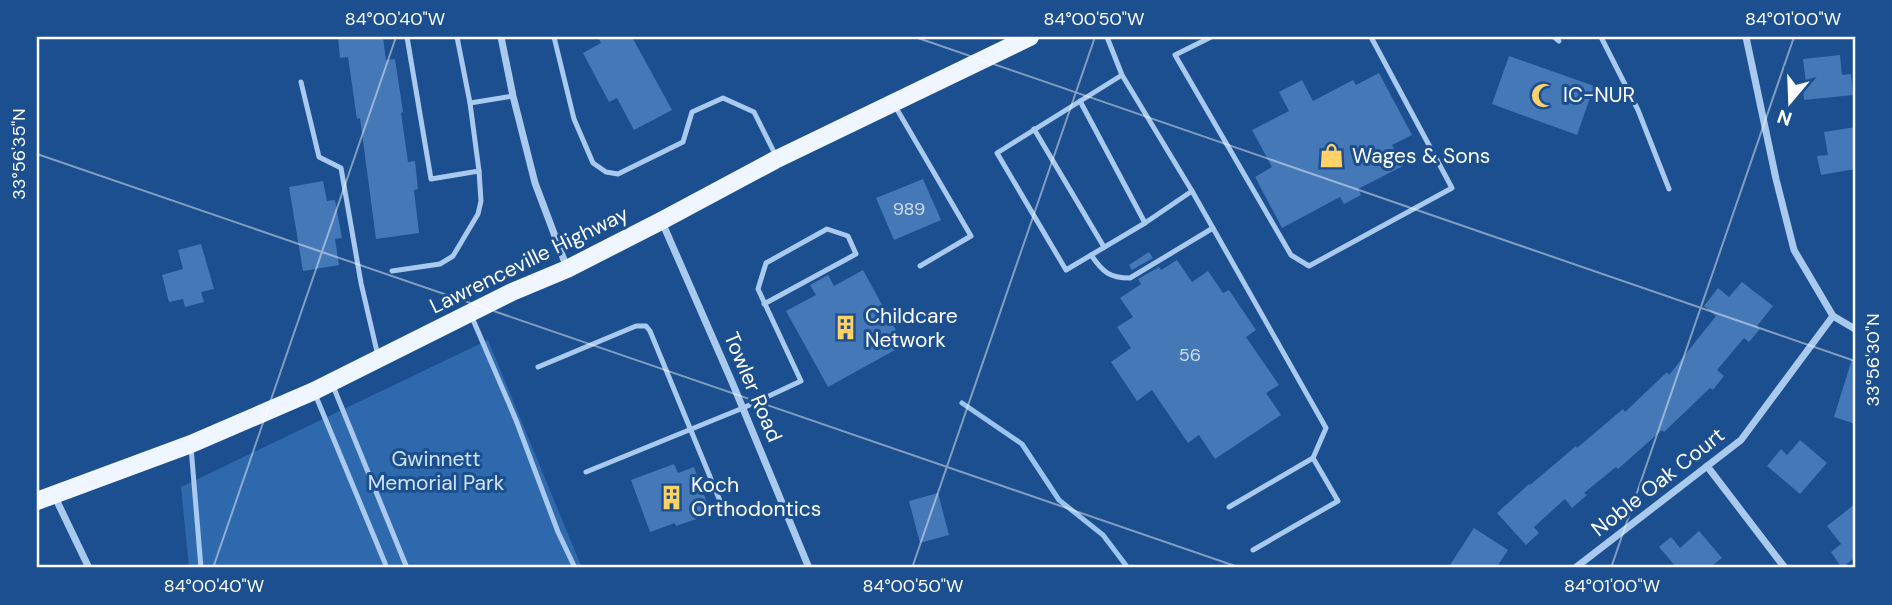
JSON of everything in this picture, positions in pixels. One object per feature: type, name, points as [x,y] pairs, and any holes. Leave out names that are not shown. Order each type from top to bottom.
[{"type":"main road","name":"Lawrenceville Highway","points":[[37,502],[191,444],[314,391],[512,292],[567,269],[778,159],[1030,37]]},
{"type":"street","points":[[501,37],[535,183],[567,269]]},
{"type":"street","points":[[1746,37],[1794,250],[1833,316],[1855,329]]},
{"type":"street","name":"Towler Road","points":[[662,221],[809,568]]},
{"type":"street","name":"Noble Oak Court","points":[[1575,568],[1741,440],[1833,316]]},
{"type":"street","points":[[1707,466],[1785,568]]},
{"type":"street","points":[[54,494],[89,568]]},
{"type":"lane","points":[[407,37],[431,178],[479,171]]},
{"type":"lane","points":[[392,271],[440,264],[453,256],[478,214],[481,201],[479,171],[470,103],[457,37]]},
{"type":"lane","points":[[554,37],[574,119],[593,163],[607,172],[618,174],[683,142],[692,112],[723,98],[754,112],[778,159]]},
{"type":"lane","points":[[1107,37],[1122,75],[1192,191],[1325,428],[1312,458],[1229,507]]},
{"type":"lane","points":[[1211,37],[1175,55],[1291,255],[1309,266],[1452,188],[1371,37]]},
{"type":"lane","points":[[1601,37],[1638,110],[1670,188]]},
{"type":"lane","points":[[1122,75],[997,153],[1066,270],[1192,191]]},
{"type":"lane","points":[[301,82],[319,157],[341,168],[361,283],[379,359]]},
{"type":"lane","points":[[470,103],[513,96]]},
{"type":"lane","points":[[1080,101],[1144,223]]},
{"type":"lane","points":[[893,103],[971,236],[920,266]]},
{"type":"lane","points":[[1034,130],[1104,247]]},
{"type":"lane","points":[[1091,255],[1108,274],[1117,278],[1130,278],[1213,228]]},
{"type":"lane","points":[[586,472],[743,408],[801,381],[764,304],[758,289],[766,262],[827,229],[848,236],[856,254],[764,304]]},
{"type":"lane","points":[[470,313],[575,568]]},
{"type":"lane","points":[[538,367],[636,326],[646,326],[720,501]]},
{"type":"lane","points":[[331,383],[407,568]]},
{"type":"lane","points":[[314,391],[387,568]]},
{"type":"lane","points":[[191,444],[201,568]]},
{"type":"lane","points":[[1253,550],[1338,501],[1312,458]]},
{"type":"green space","name":"Gwinnett Memorial Park","points":[[488,340],[582,568],[189,568],[181,487]]},
{"type":"building","points":[[338,37],[383,37],[386,60],[395,59],[408,162],[415,161],[418,189],[414,190],[419,233],[376,239],[360,118],[357,119],[348,57],[340,58]]},
{"type":"building","points":[[598,37],[632,37],[672,110],[634,130],[617,98],[609,102],[583,53],[601,43]]},
{"type":"building","points":[[1840,55],[1842,75],[1851,74],[1853,95],[1804,100],[1803,84],[1806,83],[1803,59]]},
{"type":"building","name":"IC-NUR","points":[[1509,56],[1594,86],[1577,135],[1492,104]]},
{"type":"building","name":"Wages & Sons","points":[[1379,73],[1412,135],[1392,145],[1403,166],[1358,189],[1361,195],[1344,204],[1340,197],[1282,228],[1255,177],[1272,167],[1252,130],[1289,111],[1279,92],[1302,80],[1313,101],[1353,80],[1356,85]]},
{"type":"building","points":[[1855,127],[1855,169],[1821,175],[1817,156],[1828,155],[1824,132]]},
{"type":"building","points":[[923,179],[941,220],[894,240],[876,198]]},
{"type":"building","points":[[323,181],[327,201],[335,200],[342,238],[335,239],[339,265],[303,271],[289,187]]},
{"type":"building","points":[[201,244],[214,289],[201,292],[204,302],[185,307],[183,299],[169,302],[162,275],[183,269],[178,250]]},
{"type":"building","points":[[1149,252],[1153,258],[1132,270],[1129,265]]},
{"type":"building","points":[[1177,260],[1192,282],[1208,271],[1223,293],[1229,290],[1256,330],[1246,337],[1279,385],[1266,393],[1281,415],[1215,459],[1199,435],[1188,443],[1152,390],[1137,401],[1111,362],[1131,348],[1117,327],[1133,317],[1120,298],[1141,284],[1138,279]]},
{"type":"building","name":"Childcare Network","points":[[863,270],[904,345],[828,387],[786,311],[816,295],[810,285],[828,275],[834,286]]},
{"type":"building","points":[[1742,282],[1773,306],[1757,326],[1760,329],[1749,342],[1744,338],[1717,370],[1724,376],[1713,390],[1710,388],[1664,432],[1662,430],[1618,469],[1616,467],[1584,493],[1587,495],[1572,508],[1565,499],[1534,527],[1539,533],[1526,545],[1497,513],[1576,446],[1577,448],[1623,409],[1625,412],[1667,372],[1669,375],[1716,316],[1704,306],[1718,288],[1729,297]]},
{"type":"building","points":[[1852,359],[1855,359],[1855,424],[1834,417]]},
{"type":"building","points":[[1800,440],[1827,463],[1800,494],[1767,466],[1781,449],[1787,455]]},
{"type":"building","name":"Koch Orthodontics","points":[[674,464],[678,473],[694,467],[711,514],[650,532],[631,480]]},
{"type":"building","points":[[938,493],[949,535],[920,543],[909,501]]},
{"type":"building","points":[[1855,504],[1855,561],[1853,559],[1842,568],[1831,552],[1841,544],[1827,526]]},
{"type":"building","points":[[1474,528],[1508,550],[1496,568],[1448,568]]},
{"type":"building","points":[[1699,531],[1722,558],[1709,568],[1677,568],[1659,547],[1671,537],[1680,548]]},
{"type":"waterway","points":[[962,403],[1022,444],[1059,500],[1103,535],[1128,568]]},
{"type":"place","name":"IC-NUR","points":[[1543,95]]},
{"type":"place","name":"Wages & Sons","points":[[1332,156]]},
{"type":"place","name":"Childcare Network","points":[[845,328]]},
{"type":"place","name":"Koch Orthodontics","points":[[671,497]]}]
